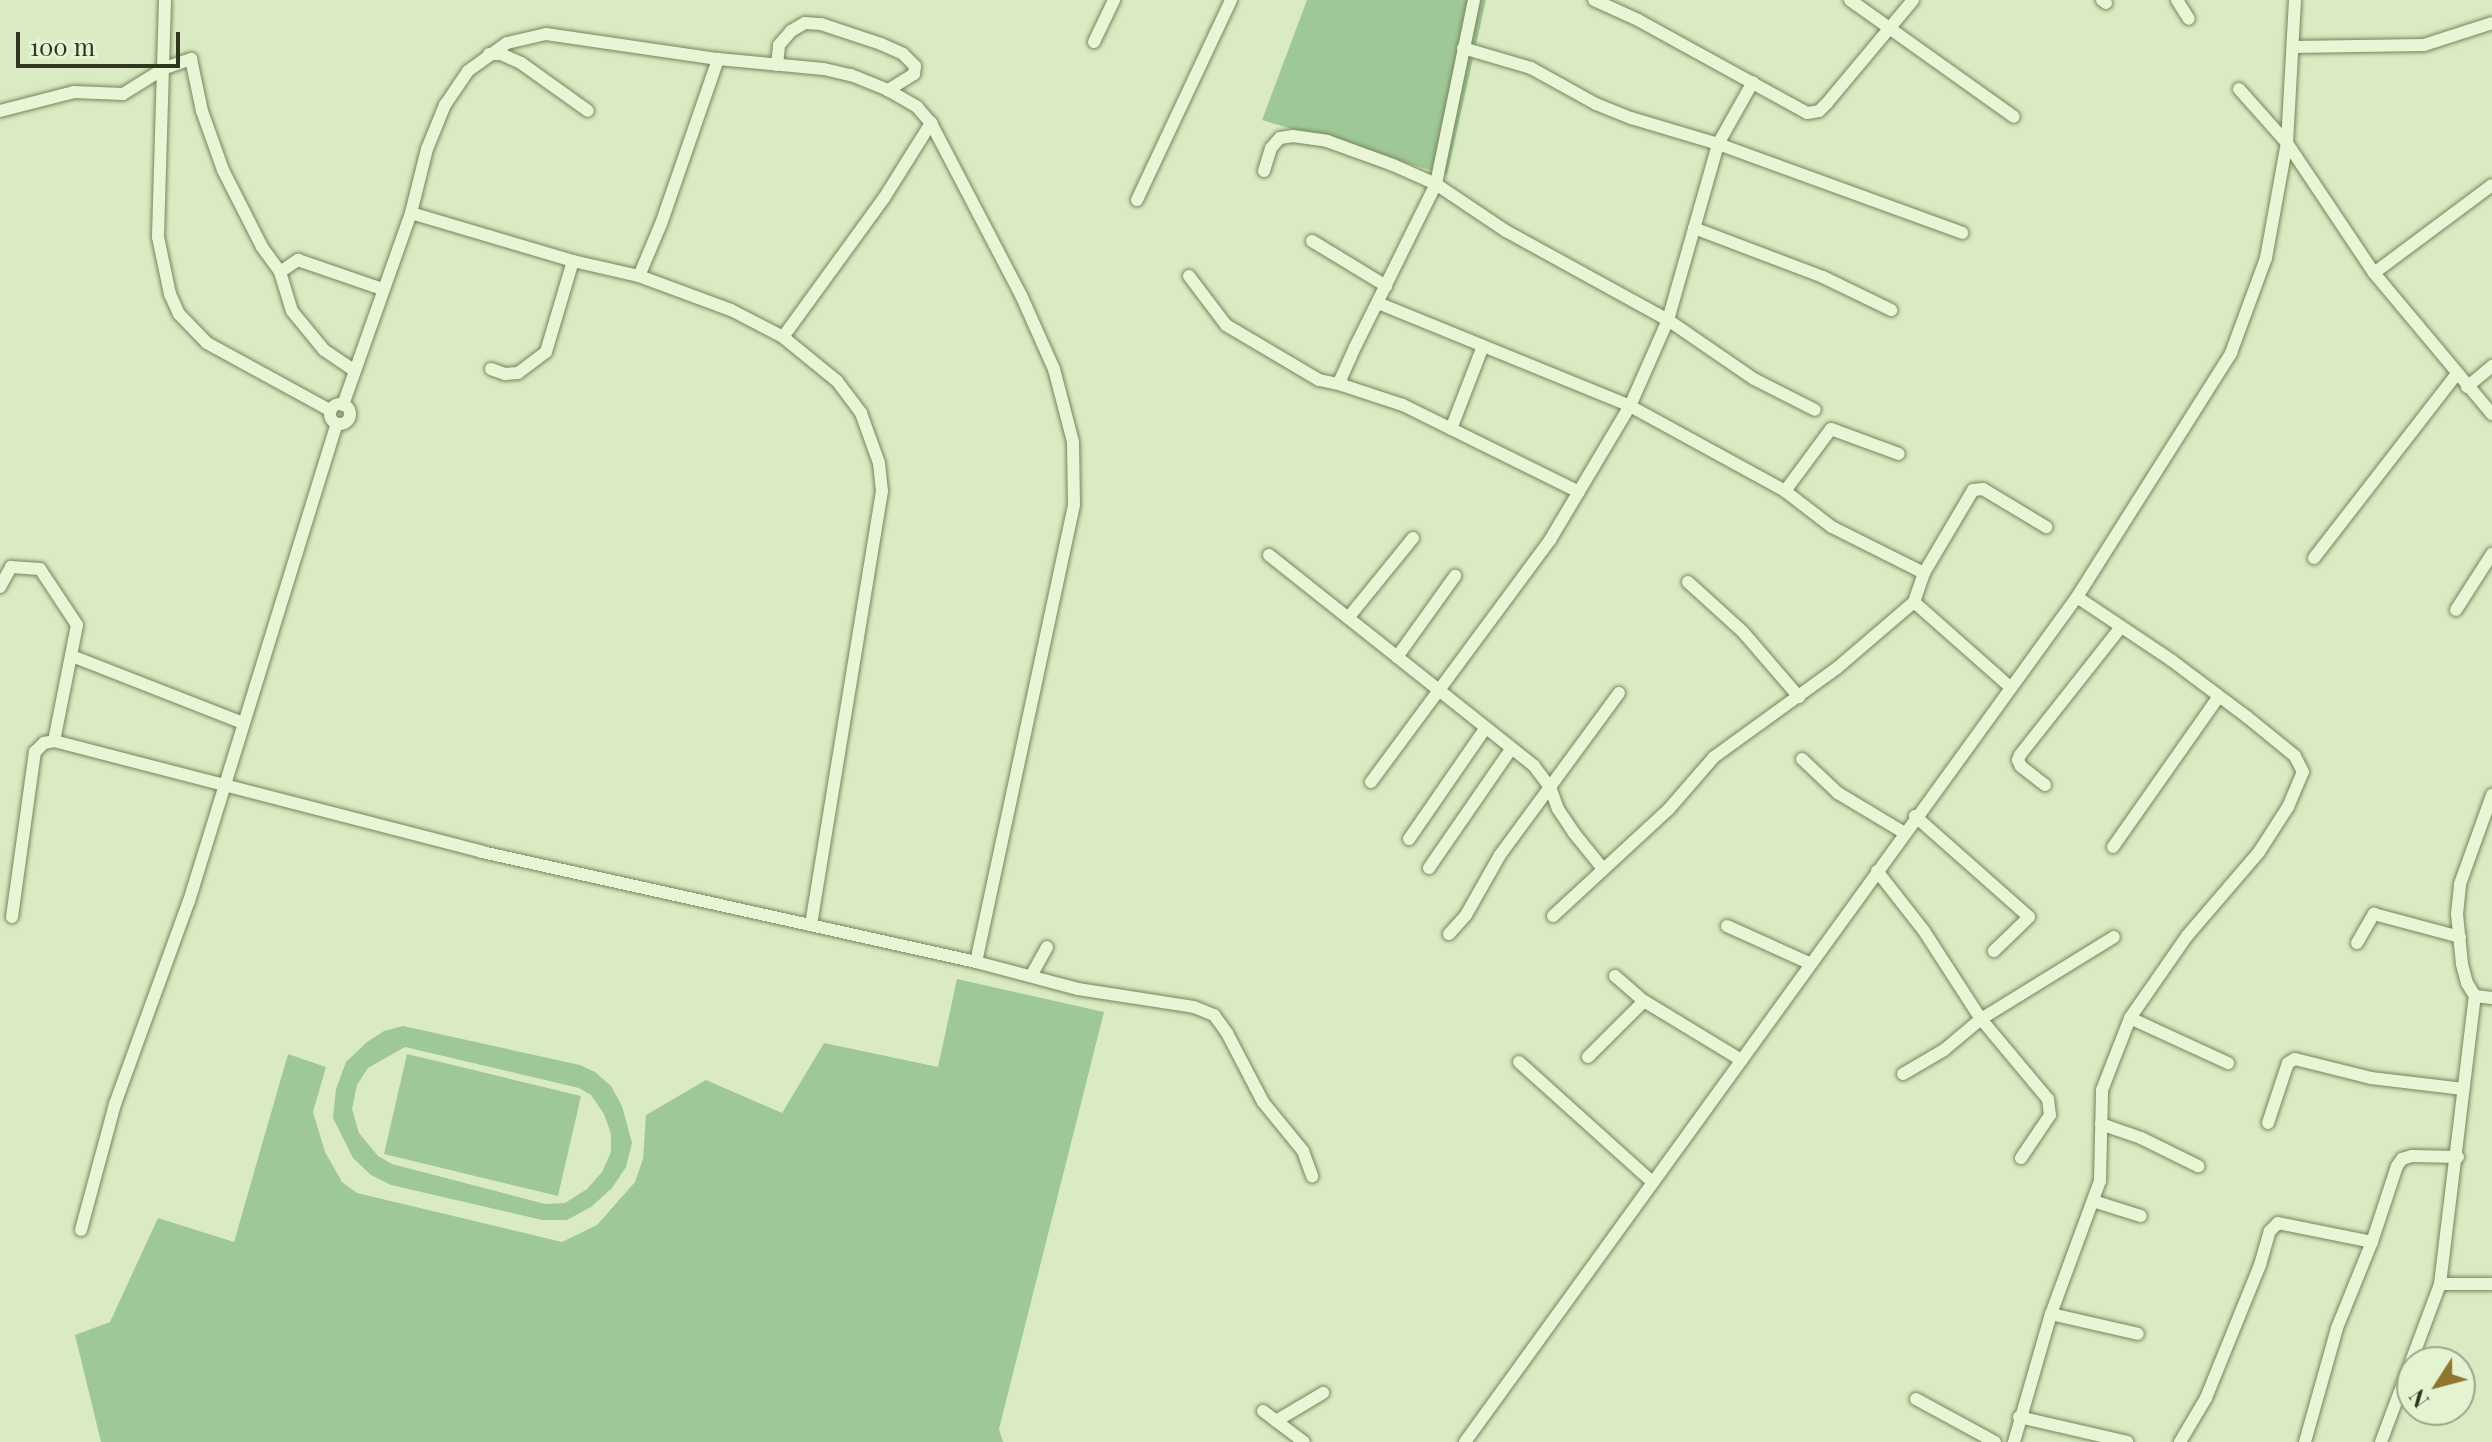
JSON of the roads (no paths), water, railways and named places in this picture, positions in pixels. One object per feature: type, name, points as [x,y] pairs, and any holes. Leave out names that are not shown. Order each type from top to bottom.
[{"type":"street","points":[[165,0],[158,237],[166,280],[179,314],[207,343],[337,413]]},
{"type":"street","points":[[1094,42],[1114,0]]},
{"type":"street","points":[[1137,200],[1231,0]]},
{"type":"street","points":[[1342,385],[1341,378],[1436,184],[1474,0]]},
{"type":"street","points":[[1594,0],[1638,20],[1807,113],[1819,111],[1913,0]]},
{"type":"street","points":[[1850,0],[1889,31],[2014,117]]},
{"type":"street","points":[[2177,0],[2189,19]]},
{"type":"street","points":[[1465,1442],[1903,832],[2077,597],[2231,353],[2266,258],[2287,143],[2295,0]]},
{"type":"street","points":[[777,65],[779,45],[791,31],[805,23],[821,24],[903,54],[915,66],[914,74],[888,90]]},
{"type":"street","points":[[2293,47],[2424,45],[2492,23]]},
{"type":"street","points":[[81,1230],[115,1104],[189,901],[337,413],[411,213],[427,149],[445,105],[468,71],[487,54],[507,43],[546,34],[851,75],[888,90],[917,107],[931,123],[1021,295],[1054,369],[1069,420],[1075,484],[976,962]]},
{"type":"street","points":[[1463,48],[1531,68],[1596,104],[1631,118],[1718,144],[1962,233]]},
{"type":"street","points":[[487,54],[501,54],[521,63],[588,111]]},
{"type":"street","points":[[0,111],[74,92],[123,94],[165,68],[191,59],[202,111],[223,170],[262,247],[280,272],[292,311],[324,350],[355,371]]},
{"type":"street","points":[[639,276],[661,224],[718,59]]},
{"type":"street","points":[[1371,782],[1440,693],[1550,540],[1630,406],[1668,320],[1718,144],[1753,82]]},
{"type":"street","points":[[2239,89],[2287,143],[2374,273],[2456,375],[2492,414]]},
{"type":"street","points":[[783,337],[884,198],[931,123]]},
{"type":"street","points":[[1264,171],[1271,148],[1280,138],[1293,136],[1327,141],[1436,184],[1506,231],[1668,320],[1754,379],[1815,410]]},
{"type":"street","points":[[2374,273],[2492,185]]},
{"type":"street","points":[[411,213],[573,261],[639,276],[731,310],[783,337],[837,381],[861,413],[879,463],[882,491],[811,925]]},
{"type":"street","points":[[1694,228],[1823,277],[1891,310]]},
{"type":"street","points":[[1312,241],[1386,286]]},
{"type":"street","points":[[280,272],[298,260],[382,289]]},
{"type":"street","points":[[491,369],[505,374],[518,373],[546,352],[573,261]]},
{"type":"street","points":[[1189,276],[1226,325],[1319,380],[1403,405],[1579,492]]},
{"type":"street","points":[[1378,303],[1630,406],[1785,491],[1832,527],[1924,573]]},
{"type":"street","points":[[1451,429],[1483,346]]},
{"type":"street","points":[[2467,387],[2492,366]]},
{"type":"street","points":[[2314,558],[2456,375]]},
{"type":"street","points":[[1785,491],[1831,429],[1899,454]]},
{"type":"street","points":[[1553,916],[1668,810],[1714,757],[1799,697],[1914,602],[1924,573],[1978,488],[2046,527]]},
{"type":"street","points":[[1348,618],[1413,538]]},
{"type":"street","points":[[2456,610],[2492,554]]},
{"type":"street","points":[[1269,555],[1534,766],[1550,787],[1566,821],[1603,869]]},
{"type":"street","points":[[0,587],[11,567],[40,569],[77,625],[54,741]]},
{"type":"street","points":[[1397,657],[1455,576]]},
{"type":"street","points":[[1688,582],[1743,632],[1799,697]]},
{"type":"street","points":[[2014,1442],[2051,1314],[2100,1181],[2102,1090],[2130,1018],[2187,936],[2259,852],[2301,782],[2301,764],[2295,756],[2219,696],[2077,597]]},
{"type":"street","points":[[1914,602],[2009,686]]},
{"type":"street","points":[[2045,785],[2018,760],[2121,627]]},
{"type":"street","points":[[72,656],[243,723]]},
{"type":"street","points":[[1449,934],[1466,915],[1500,855],[1619,693]]},
{"type":"street","points":[[2113,847],[2219,696]]},
{"type":"street","points":[[1409,839],[1485,729]]},
{"type":"street","points":[[12,917],[35,752],[44,743],[54,741],[482,852],[976,962],[1078,989],[1194,1007],[1214,1015],[1227,1033],[1263,1102],[1303,1151],[1312,1176]]},
{"type":"street","points":[[1429,868],[1511,749]]},
{"type":"street","points":[[1802,759],[1838,793],[1903,832]]},
{"type":"street","points":[[2381,1442],[2440,1284],[2458,1157],[2475,996],[2467,983],[2460,937],[2460,884],[2488,817],[2492,795]]},
{"type":"street","points":[[1915,816],[2029,917],[1994,951]]},
{"type":"street","points":[[1877,871],[1924,931],[1981,1019],[2051,1108],[2021,1158]]},
{"type":"street","points":[[2357,943],[2374,914],[2460,937]]},
{"type":"street","points":[[1727,926],[1809,963]]},
{"type":"street","points":[[1903,1074],[1944,1050],[1981,1019],[2114,937]]},
{"type":"street","points":[[1031,976],[1047,947]]},
{"type":"street","points":[[1615,976],[1644,1001],[1741,1060]]},
{"type":"street","points":[[2475,996],[2492,998]]},
{"type":"street","points":[[1588,1057],[1644,1001]]},
{"type":"street","points":[[2130,1018],[2228,1063]]},
{"type":"street","points":[[2268,1123],[2288,1063],[2295,1059],[2371,1078],[2463,1089]]},
{"type":"street","points":[[1519,1062],[1651,1181]]},
{"type":"street","points":[[2101,1124],[2141,1138],[2198,1166]]},
{"type":"street","points":[[2305,1442],[2337,1328],[2402,1159],[2458,1157]]},
{"type":"street","points":[[2093,1201],[2141,1216]]},
{"type":"street","points":[[2180,1442],[2206,1398],[2260,1265],[2270,1231],[2278,1223],[2372,1242]]},
{"type":"street","points":[[2440,1284],[2492,1284]]},
{"type":"street","points":[[2051,1314],[2138,1334]]},
{"type":"street","points":[[1276,1421],[1323,1393]]},
{"type":"street","points":[[1916,1399],[1995,1442]]},
{"type":"street","points":[[1263,1411],[1276,1421],[1289,1438],[1304,1442]]},
{"type":"street","points":[[2019,1417],[2127,1442]]}]
